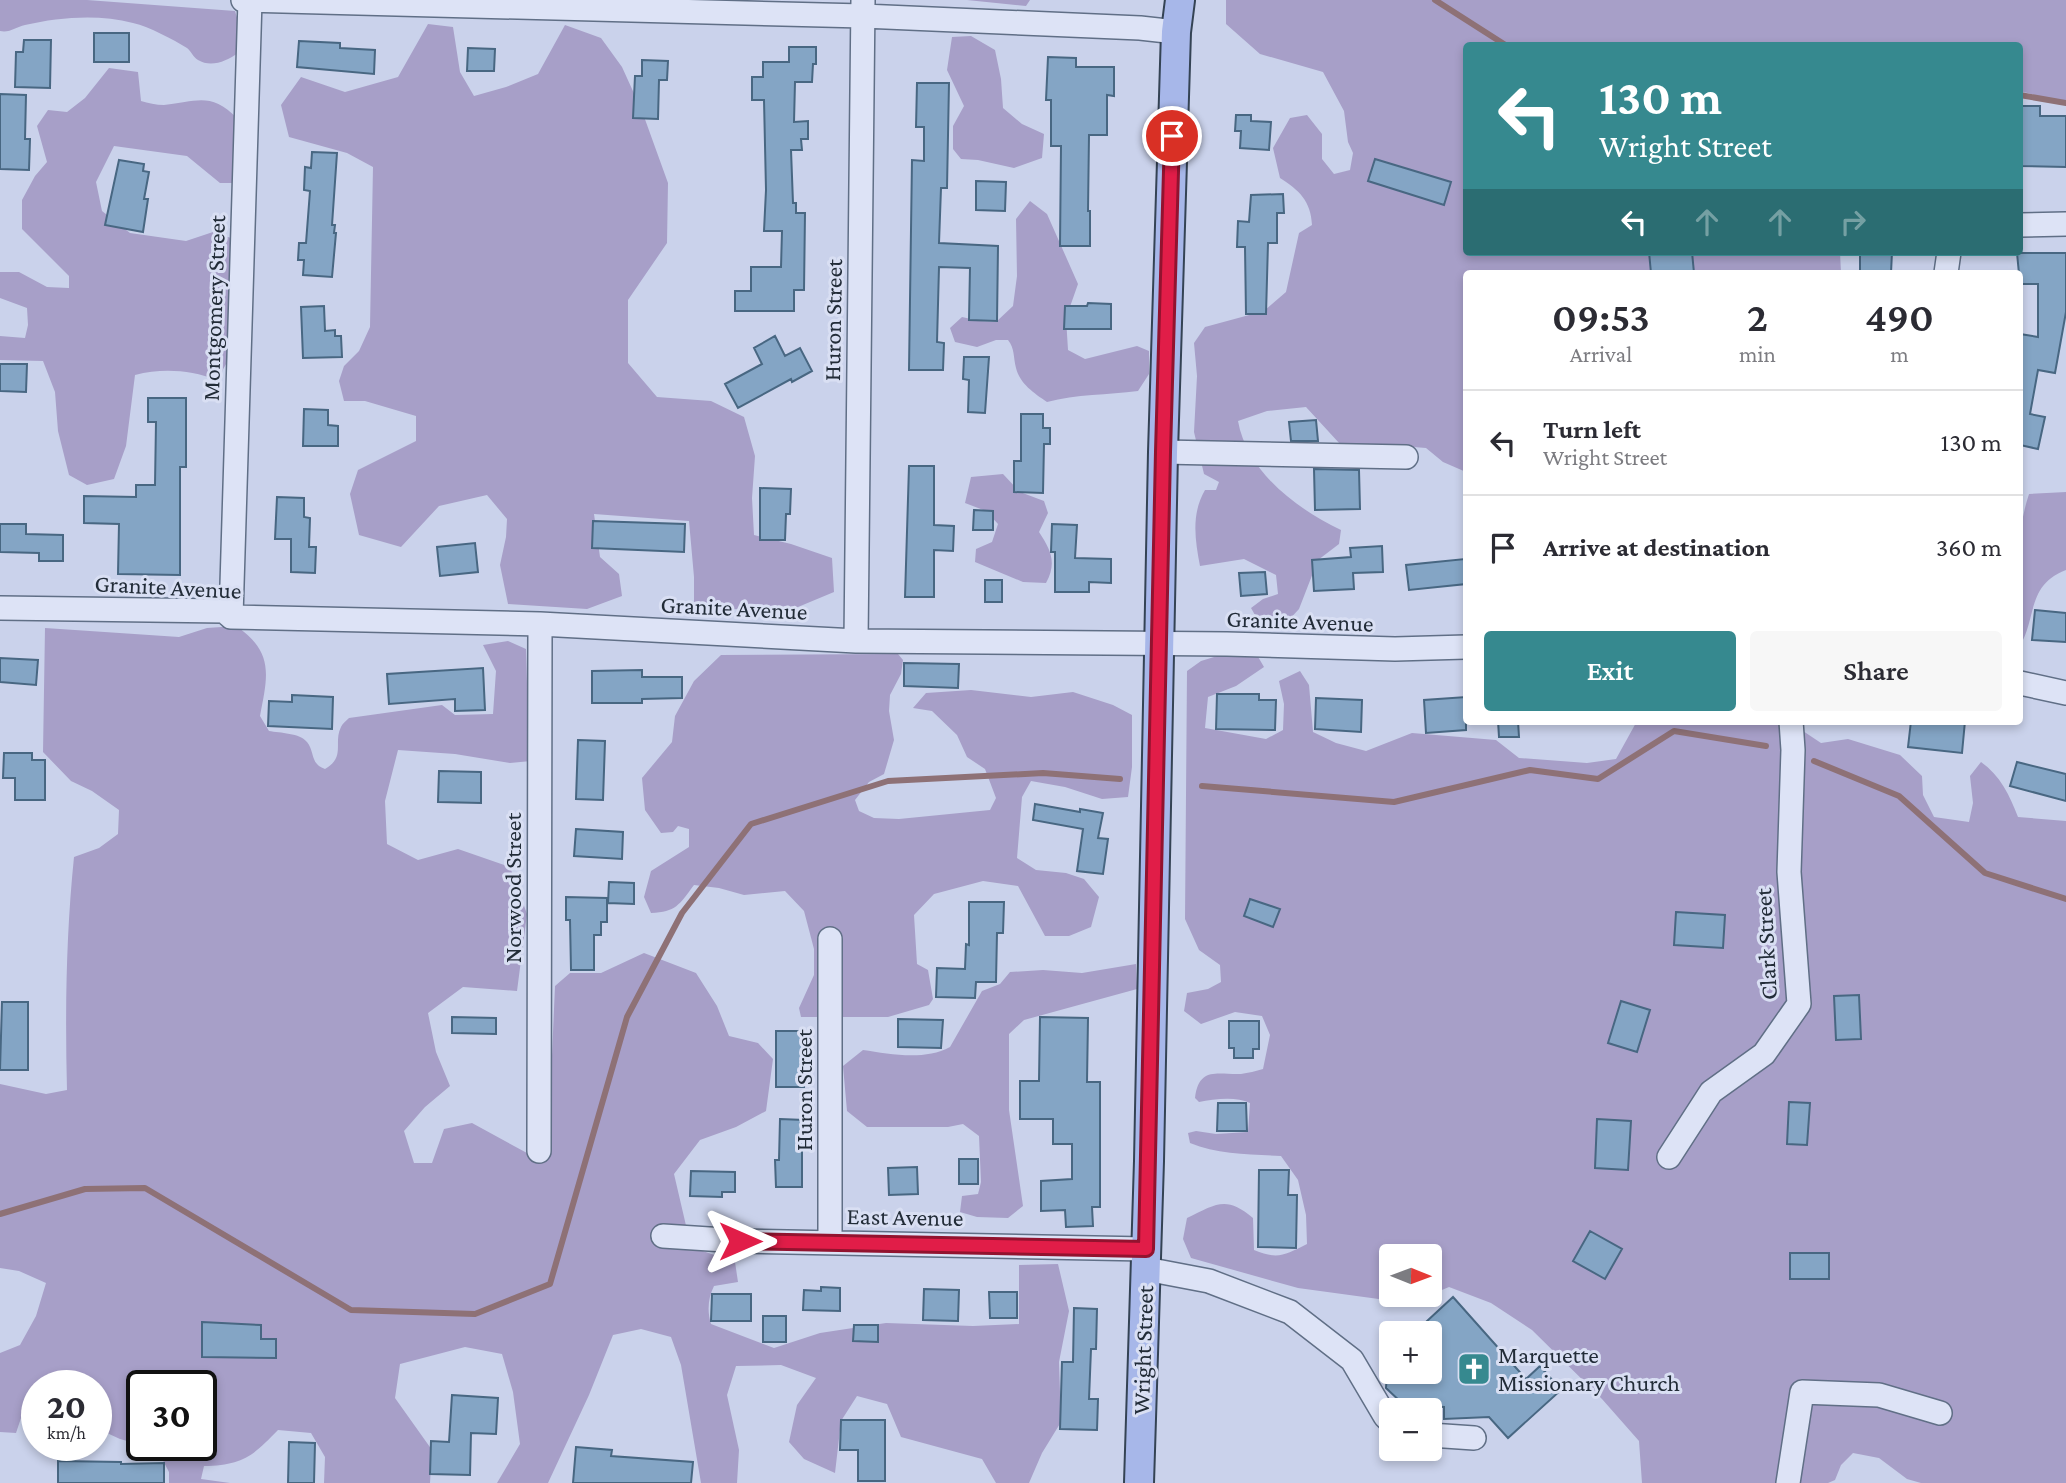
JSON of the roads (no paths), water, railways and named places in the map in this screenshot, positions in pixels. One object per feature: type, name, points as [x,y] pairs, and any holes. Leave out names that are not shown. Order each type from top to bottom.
[{"type":"main road","name":"Wright Street","points":[[1139,1483],[1163,452],[1175,32],[1180,0]]},
{"type":"street","points":[[243,0],[863,8],[1175,32]]},
{"type":"street","name":"Montgomery Street","points":[[231,617],[250,0]]},
{"type":"street","name":"Huron Street","points":[[856,641],[863,8]]},
{"type":"street","points":[[2023,225],[2066,224]]},
{"type":"street","points":[[1163,452],[1406,457]]},
{"type":"street","name":"Granite Avenue","points":[[0,608],[224,611],[231,617],[540,624],[856,641],[1227,644],[1395,649],[1463,647]]},
{"type":"street","name":"Norwood Street","points":[[539,1151],[540,624]]},
{"type":"street","points":[[2023,684],[2066,693]]},
{"type":"street","name":"Clark Street","points":[[1669,1157],[1711,1092],[1764,1054],[1799,1004],[1788,872],[1793,750],[1791,725]]},
{"type":"street","name":"Huron Street","points":[[830,939],[830,1241]]},
{"type":"street","name":"East Avenue","points":[[663,1236],[740,1241],[830,1241],[1146,1259],[1290,1312],[1352,1360],[1379,1407]]},
{"type":"street","points":[[1788,1483],[1802,1392],[1879,1395],[1940,1413]]},
{"type":"street","points":[[1442,1436],[1474,1438]]},
{"type":"waterway","points":[[1435,0],[1501,42]]},
{"type":"waterway","points":[[2023,96],[2066,103]]},
{"type":"waterway","points":[[1202,786],[1394,802],[1530,770],[1598,779],[1674,731],[1766,746]]},
{"type":"waterway","points":[[1814,761],[1899,796],[1985,873],[2066,899]]},
{"type":"waterway","points":[[0,1214],[85,1189],[145,1188],[351,1310],[475,1314],[550,1284],[627,1017],[682,913],[751,824],[888,781],[1043,773],[1120,779]]},
{"type":"place","name":"Marquette Missionary Church","points":[[1474,1369]]}]
